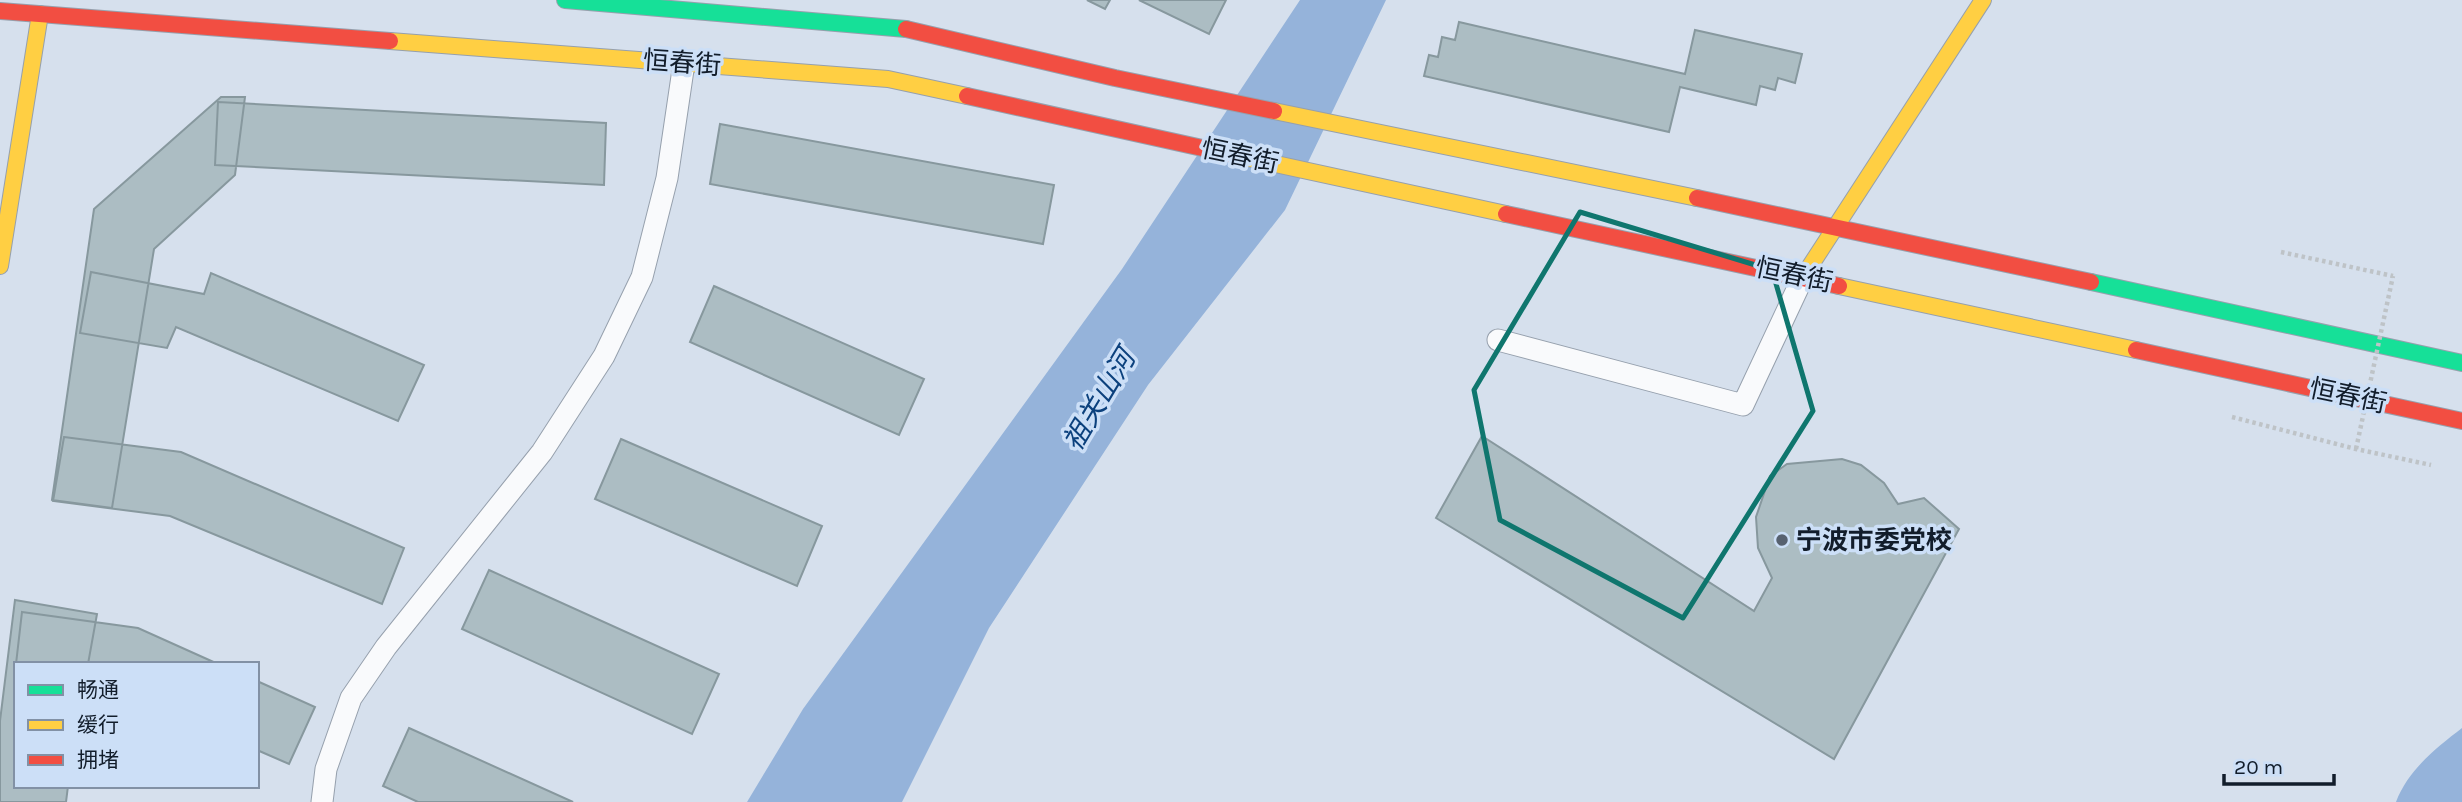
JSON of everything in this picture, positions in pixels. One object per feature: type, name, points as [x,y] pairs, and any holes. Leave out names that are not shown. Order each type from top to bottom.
[{"type":"main road","name":"恒春街","points":[[565,0],[675,4],[895,26],[1115,78],[1836,226],[2462,363]]},
{"type":"main road","points":[[1802,277],[1983,0]]},
{"type":"main road","name":"恒春街","points":[[0,11],[888,79],[2462,421]]},
{"type":"main road","points":[[0,266],[40,14]]},
{"type":"lane","points":[[322,802],[326,769],[351,698],[386,647],[542,452],[604,356],[642,277],[667,178],[684,63]]},
{"type":"lane","points":[[1498,340],[1744,405],[1802,277]]},
{"type":"path","points":[[2281,252],[2393,276],[2356,449]]},
{"type":"path","points":[[2232,417],[2431,465]]},
{"type":"highlighted area","points":[[1580,212],[1772,270],[1813,411],[1683,618],[1500,520],[1474,390]]},
{"type":"water","name":"祖关山河","points":[[1300,0],[1386,0],[1285,210],[1148,385],[989,628],[902,802],[747,802],[803,709],[1122,269]]},
{"type":"water","points":[[2462,728],[2462,802],[2396,802],[2415,770]]},
{"type":"building","points":[[1087,0],[1110,0],[1105,9]]},
{"type":"building","points":[[1139,0],[1226,0],[1209,34]]},
{"type":"building","points":[[1459,22],[1685,74],[1695,30],[1802,54],[1795,83],[1778,78],[1775,90],[1760,86],[1756,105],[1680,87],[1669,132],[1424,76],[1429,55],[1438,57],[1442,37],[1455,40]]},
{"type":"building","points":[[221,97],[245,97],[235,175],[154,249],[112,508],[52,500],[94,209]]},
{"type":"building","points":[[218,102],[606,123],[604,185],[215,165]]},
{"type":"building","points":[[720,124],[1054,185],[1043,244],[710,184]]},
{"type":"building","points":[[91,272],[204,294],[211,273],[424,365],[398,421],[176,327],[167,348],[80,333]]},
{"type":"building","points":[[714,286],[924,379],[899,435],[690,342]]},
{"type":"building","points":[[1482,436],[1754,611],[1772,578],[1758,548],[1756,517],[1770,476],[1787,464],[1842,459],[1861,465],[1884,483],[1898,504],[1924,498],[1959,529],[1834,759],[1436,518]]},
{"type":"building","points":[[64,437],[181,452],[404,548],[382,604],[170,516],[53,501]]},
{"type":"building","points":[[621,439],[822,526],[797,586],[595,499]]},
{"type":"building","points":[[489,570],[719,674],[692,734],[462,629]]},
{"type":"building","points":[[15,600],[97,614],[88,662],[14,662],[14,788],[68,788],[66,802],[0,802],[0,721]]},
{"type":"building","points":[[22,612],[138,628],[214,662],[16,662]]},
{"type":"building","points":[[259,682],[315,707],[289,764],[259,751]]},
{"type":"building","points":[[409,728],[573,802],[418,802],[383,786]]},
{"type":"traffic: fast","points":[[565,0],[906,29]]},
{"type":"traffic: fast","points":[[2091,282],[2462,363]]},
{"type":"traffic: slow","points":[[1803,277],[1983,0]]},
{"type":"traffic: slow","points":[[0,266],[40,14]]},
{"type":"traffic: slow","points":[[390,41],[888,79],[967,96]]},
{"type":"traffic: slow","points":[[1274,111],[1697,198]]},
{"type":"traffic: slow","points":[[1234,155],[1506,214]]},
{"type":"traffic: slow","points":[[1839,286],[2136,350]]},
{"type":"traffic: jam","points":[[0,11],[390,41]]},
{"type":"traffic: jam","points":[[906,29],[1115,78],[1274,111]]},
{"type":"traffic: jam","points":[[967,96],[1234,155]]},
{"type":"traffic: jam","points":[[1697,198],[2091,282]]},
{"type":"traffic: jam","points":[[1506,214],[1839,286]]},
{"type":"traffic: jam","points":[[2136,350],[2462,421]]},
{"type":"place","name":"宁波市委党校","points":[[1782,540]]}]
